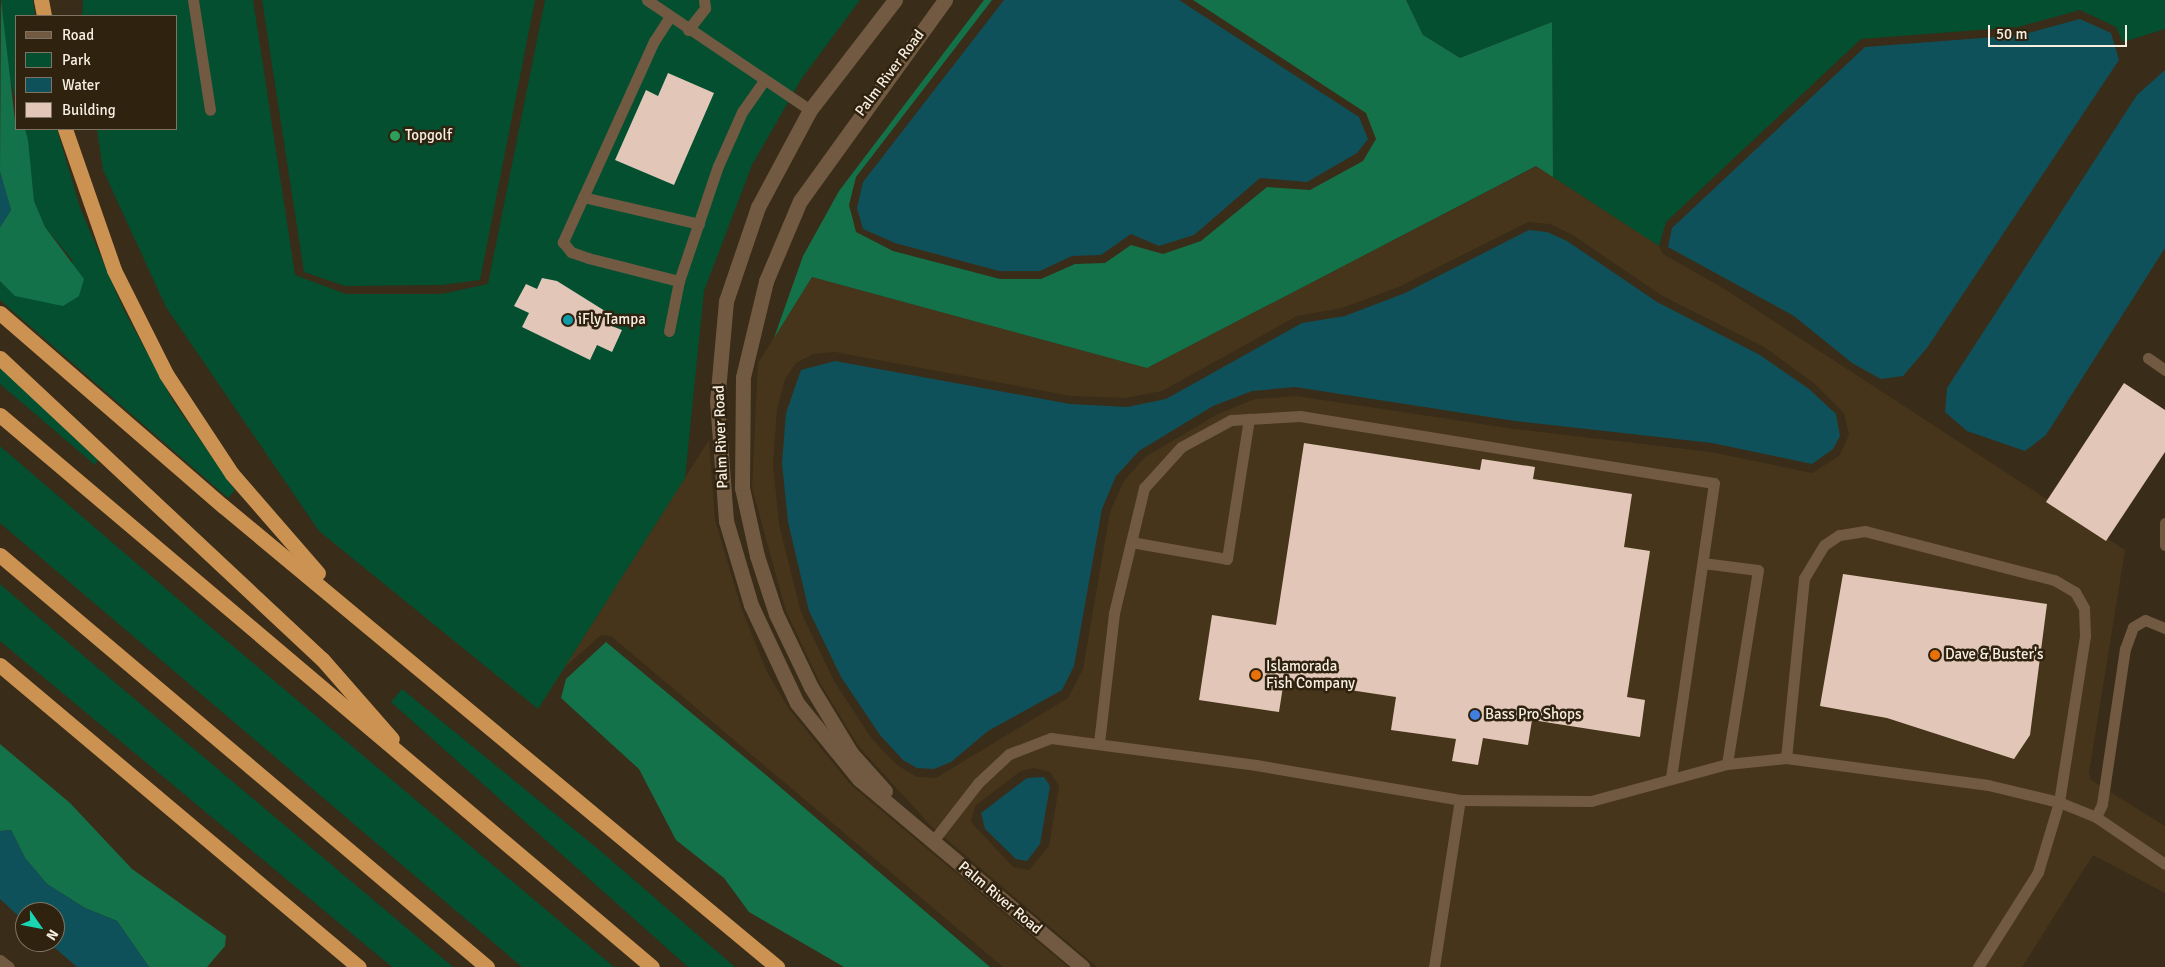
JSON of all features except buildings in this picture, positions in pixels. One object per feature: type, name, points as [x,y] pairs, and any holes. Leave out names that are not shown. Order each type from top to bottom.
[{"type":"highway","points":[[41,0],[44,15]]},
{"type":"highway","points":[[65,130],[106,251],[166,374],[232,474],[349,607]]},
{"type":"highway","points":[[0,314],[223,506],[349,607],[777,967]]},
{"type":"highway","points":[[0,358],[322,659],[414,766]]},
{"type":"highway","points":[[0,415],[652,967]]},
{"type":"highway","points":[[0,555],[487,967]]},
{"type":"highway","points":[[0,665],[358,967]]},
{"type":"street","name":"Palm River Road","points":[[895,0],[810,110],[758,207],[726,301],[717,401],[726,521],[751,605],[797,703],[859,779],[1082,967]]},
{"type":"street","name":"Palm River Road","points":[[918,827],[851,753],[811,687],[776,614],[757,556],[742,488],[743,377],[766,281],[800,201],[945,0]]},
{"type":"lane","points":[[193,0],[210,110]]},
{"type":"lane","points":[[647,0],[669,18],[810,110]]},
{"type":"lane","points":[[688,30],[705,8],[704,0]]},
{"type":"lane","points":[[669,18],[654,41],[563,242],[571,252],[679,281]]},
{"type":"lane","points":[[669,331],[679,281],[734,130],[764,80]]},
{"type":"lane","points":[[584,197],[699,224]]},
{"type":"lane","points":[[2148,358],[2165,370]]},
{"type":"lane","points":[[1099,743],[1114,612],[1144,488],[1181,447],[1231,420],[1300,416],[1714,482],[1671,778]]},
{"type":"lane","points":[[1131,542],[1227,559],[1249,419]]},
{"type":"lane","points":[[2165,523],[2165,544]]},
{"type":"lane","points":[[1786,758],[1804,578],[1824,545],[1839,535],[1865,532],[2054,580],[2075,592],[2084,608],[2085,636],[2059,802],[2038,872],[1978,967]]},
{"type":"lane","points":[[1703,563],[1758,570],[1727,764]]},
{"type":"lane","points":[[2096,817],[2102,804],[2125,649],[2133,627],[2145,620],[2165,628]]},
{"type":"lane","points":[[933,841],[978,784],[1009,754],[1051,738],[1099,743],[1460,800],[1591,801],[1727,764],[1786,758],[1988,785],[2059,802],[2096,817],[2165,864]]},
{"type":"lane","points":[[1434,967],[1460,800]]},
{"type":"lane","points":[[0,960],[8,967]]},
{"type":"shaded area","points":[[1537,166],[1659,246],[1663,254],[1726,290],[2125,550],[2089,773],[2091,780],[2165,826],[2165,893],[2093,855],[2022,967],[1097,967],[932,827],[859,747],[820,683],[786,611],[752,488],[758,363],[812,277],[1147,368]],"holes":[[[1528,222],[1550,224],[1571,234],[1661,295],[1764,347],[1815,384],[1844,413],[1849,435],[1839,456],[1812,473],[1711,452],[1515,429],[1296,396],[1255,399],[1218,414],[1145,457],[1124,481],[1110,512],[1083,669],[1068,698],[936,778],[917,777],[897,765],[872,739],[834,681],[801,612],[779,524],[773,463],[777,410],[785,379],[796,363],[813,354],[835,352],[1071,396],[1125,398],[1162,391],[1297,316],[1342,308],[1401,286]],[[1034,768],[1050,772],[1059,786],[1049,846],[1029,870],[1013,867],[971,822],[975,806],[1021,771]]]},
{"type":"shaded area","points":[[709,440],[715,520],[741,607],[767,672],[789,709],[851,785],[1068,967],[1003,967],[611,636],[601,635],[564,668]]},
{"type":"green space","points":[[1,0],[33,0],[35,15],[15,15],[15,98],[8,73]]},
{"type":"green space","points":[[1,0],[15,130],[25,130],[28,140],[34,201],[45,227],[84,279],[79,296],[63,306],[15,296],[0,281],[0,227],[11,210],[0,172]]},
{"type":"green space","points":[[83,0],[253,0],[295,275],[346,294],[442,294],[488,284],[545,0],[860,0],[802,78],[752,165],[704,291],[685,478],[538,709],[319,531],[166,307],[103,170],[97,130],[178,130],[178,15],[82,15]]},
{"type":"green space","name":"Topgolf","points":[[262,0],[535,0],[480,280],[441,285],[345,286],[304,272]]},
{"type":"green space","points":[[984,0],[992,0],[856,177],[849,205],[856,232],[893,251],[1000,279],[1041,279],[1075,264],[1105,263],[1131,245],[1163,254],[1201,241],[1267,187],[1310,190],[1363,161],[1376,139],[1366,113],[1193,0],[1406,0],[1423,35],[1460,58],[1552,22],[1553,177],[1536,166],[1147,368],[812,277],[774,338],[803,256],[839,191]]},
{"type":"green space","points":[[1406,0],[2165,0],[2165,29],[2123,42],[2116,27],[2080,10],[2018,27],[1861,39],[1666,222],[1659,246],[1553,177],[1552,22],[1460,58],[1423,35]]},
{"type":"green space","points":[[25,130],[57,130],[80,208],[123,308],[173,401],[235,490],[228,498],[0,300],[0,281],[15,296],[73,261],[45,227],[34,201]]},
{"type":"green space","points":[[0,367],[98,460],[95,465],[0,384]]},
{"type":"green space","points":[[0,446],[214,630],[614,967],[522,967],[0,523]]},
{"type":"green space","points":[[0,584],[453,967],[392,967],[0,641]]},
{"type":"green space","points":[[606,642],[766,775],[990,967],[844,967],[749,912],[724,878],[676,840],[639,769],[561,698],[566,679]]},
{"type":"green space","points":[[402,689],[597,848],[735,967],[688,967],[391,702]]},
{"type":"green space","points":[[0,744],[70,803],[132,869],[226,936],[225,946],[207,967],[149,967],[117,921],[85,908],[47,884],[25,858],[11,830],[0,831]]},
{"type":"water","points":[[1004,0],[1179,0],[1359,117],[1368,139],[1357,153],[1307,182],[1260,178],[1194,235],[1159,246],[1131,234],[1101,255],[1072,256],[1040,271],[999,271],[895,243],[863,229],[857,208],[863,182]]},
{"type":"water","points":[[2080,19],[2111,33],[2119,60],[1927,348],[1903,376],[1881,379],[1852,363],[1794,316],[1668,247],[1672,228],[1865,47],[2021,35]]},
{"type":"water","points":[[2165,70],[2165,248],[2046,435],[2025,451],[1967,431],[1945,412],[1947,388],[2137,95]]},
{"type":"water","points":[[0,172],[11,210],[0,227]]},
{"type":"water","points":[[1529,230],[1547,232],[1567,241],[1657,302],[1760,355],[1809,389],[1836,414],[1840,436],[1833,449],[1812,464],[1712,443],[1515,421],[1295,387],[1252,391],[1213,406],[1139,451],[1116,476],[1102,509],[1074,666],[1062,690],[988,731],[951,762],[934,769],[917,768],[903,760],[880,735],[841,677],[809,611],[788,522],[782,463],[786,413],[801,370],[835,361],[1070,404],[1127,407],[1166,399],[1302,323],[1345,316],[1405,293]]},
{"type":"water","points":[[1044,777],[1050,786],[1040,844],[1027,861],[1016,859],[985,829],[981,813],[1027,778]]},
{"type":"water","points":[[11,830],[25,858],[47,884],[85,908],[117,921],[149,967],[77,967],[60,952],[65,952],[65,902],[15,902],[15,913],[0,899],[0,831]]},
{"type":"place","name":"Topgolf","points":[[395,136]]},
{"type":"place","name":"iFly Tampa","points":[[568,320]]},
{"type":"place","name":"Dave & Buster's","points":[[1935,655]]},
{"type":"place","name":"Islamorada Fish Company","points":[[1256,675]]},
{"type":"place","name":"Bass Pro Shops","points":[[1475,715]]}]
